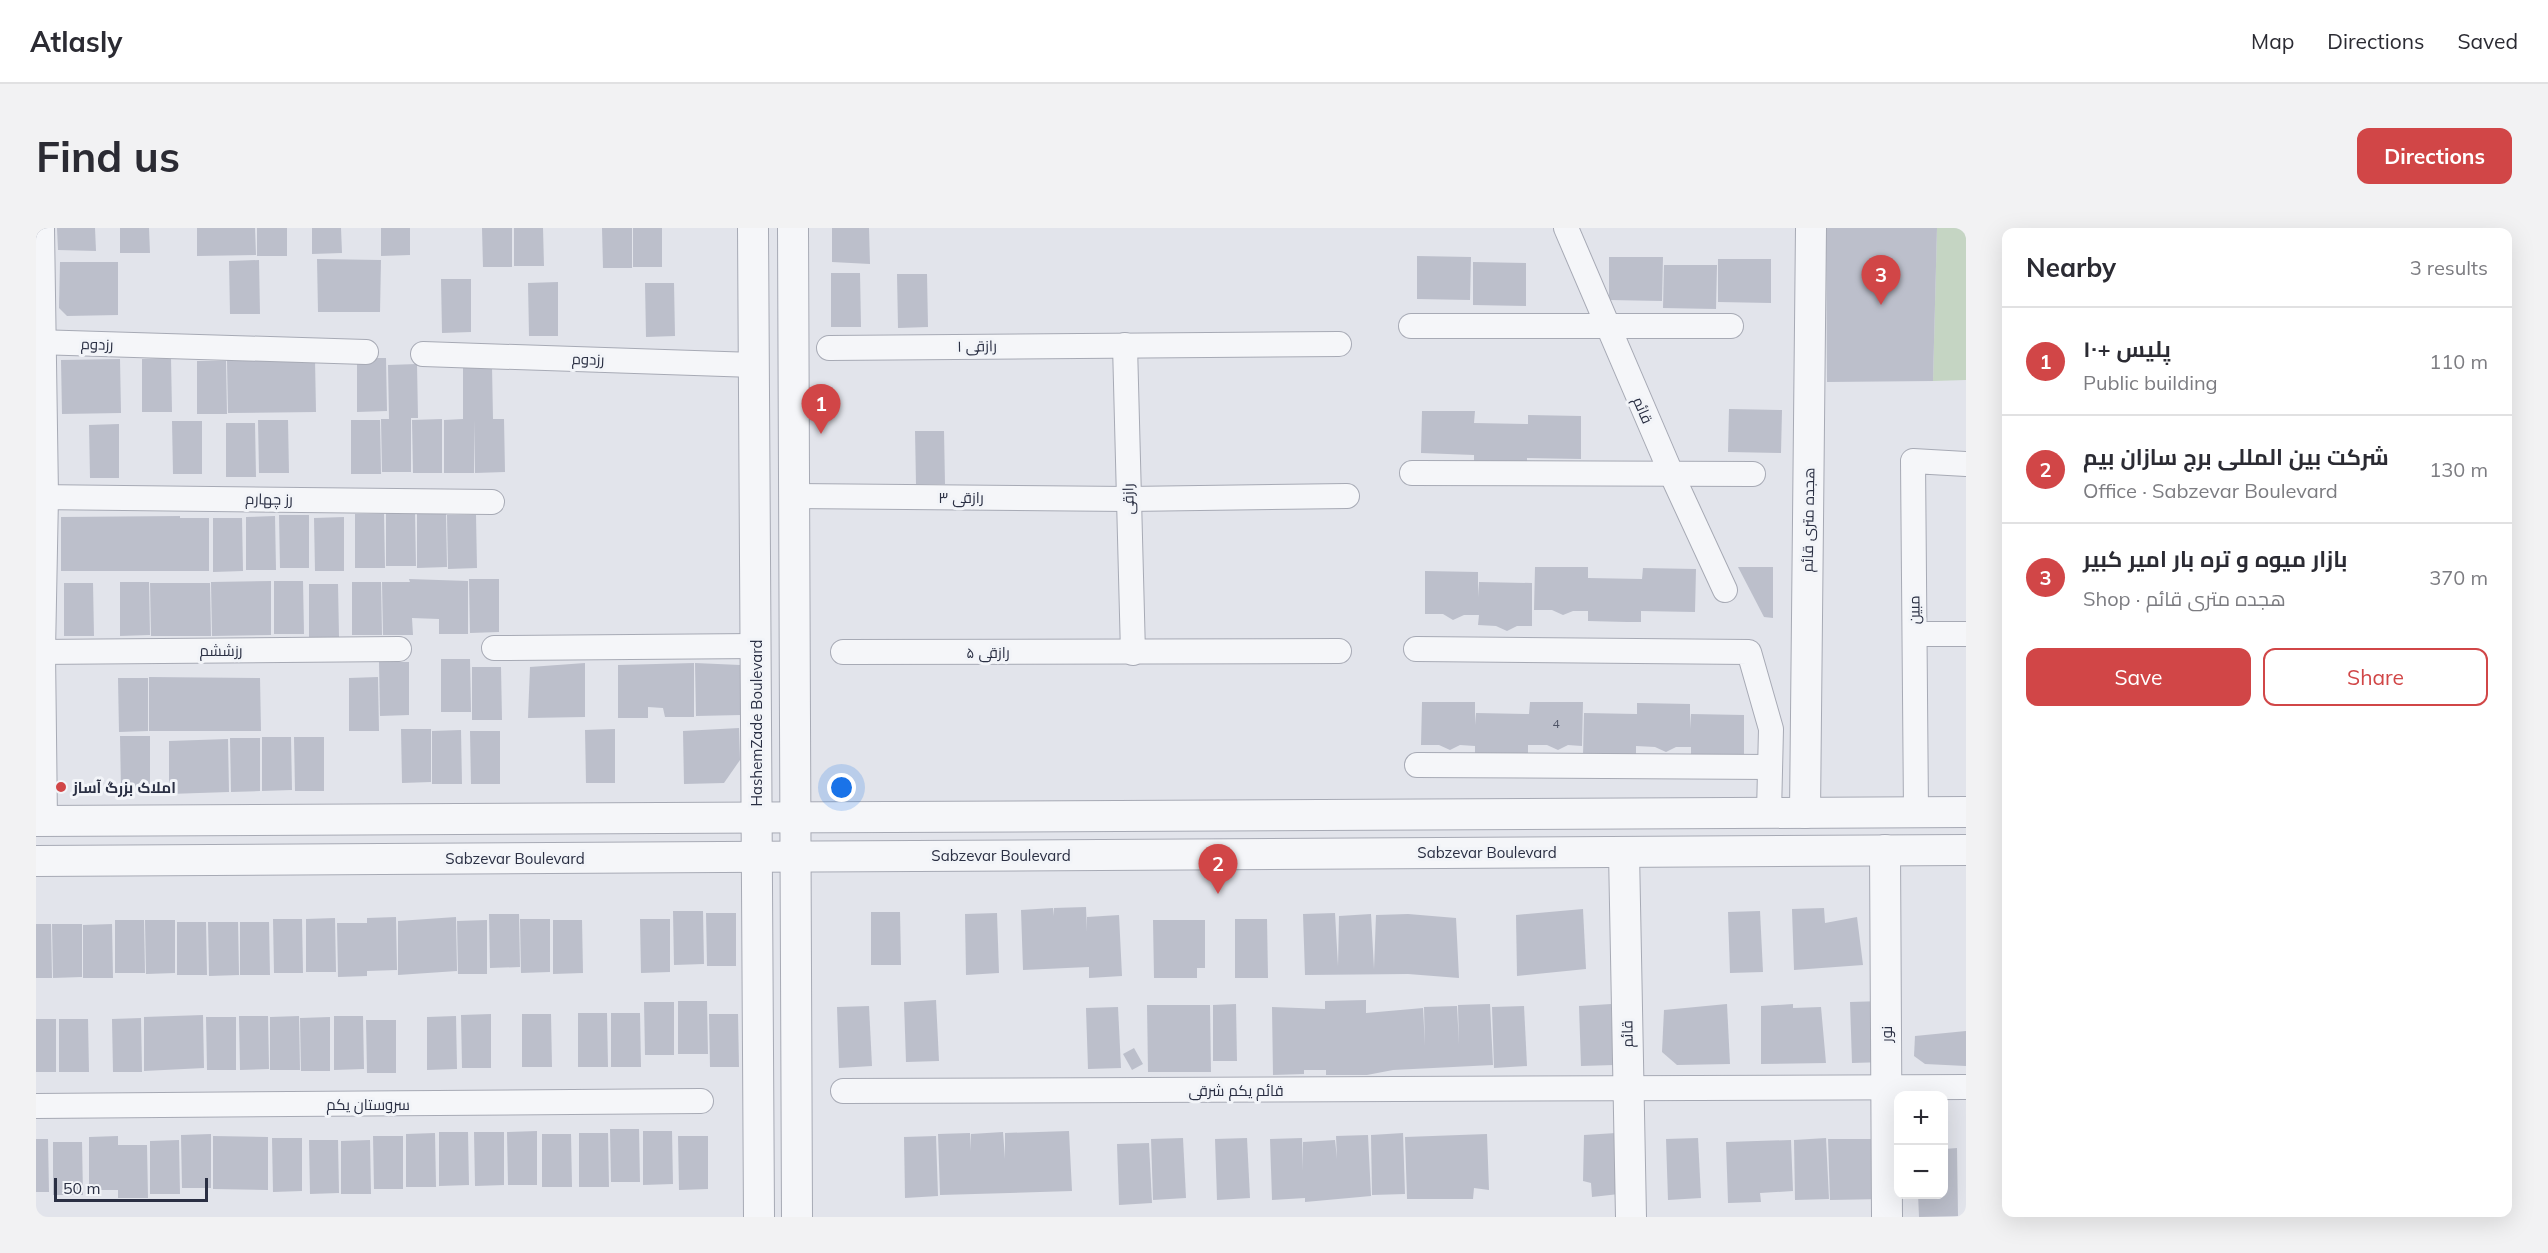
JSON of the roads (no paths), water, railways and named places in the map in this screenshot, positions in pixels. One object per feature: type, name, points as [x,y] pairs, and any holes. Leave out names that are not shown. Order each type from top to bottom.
[{"type":"street","points":[[42,228],[40,821],[1966,812]]},
{"type":"street","name":"HashemZade Boulevard","points":[[753,228],[759,1217]]},
{"type":"street","points":[[793,228],[797,1217]]},
{"type":"street","name":"قائم","points":[[1566,228],[1671,473],[1725,590]]},
{"type":"street","name":"هجده متری قائم","points":[[1805,813],[1811,228]]},
{"type":"street","points":[[1411,326],[1731,326]]},
{"type":"street","name":"رزدوم","points":[[40,342],[366,352]]},
{"type":"street","name":"رازقی ۱","points":[[829,348],[1339,344]]},
{"type":"street","name":"رازقی","points":[[1125,345],[1132,653]]},
{"type":"street","name":"رزدوم","points":[[423,354],[754,365]]},
{"type":"street","name":"مبین","points":[[1916,812],[1913,461],[1966,464]]},
{"type":"street","points":[[1412,473],[1754,474]]},
{"type":"street","name":"رازقی ۳","points":[[795,496],[1128,499],[1347,496]]},
{"type":"street","name":"رز چهارم","points":[[41,497],[492,502]]},
{"type":"street","points":[[1915,634],[1966,634]]},
{"type":"street","points":[[494,648],[756,646]]},
{"type":"street","name":"رزششم","points":[[39,652],[399,649]]},
{"type":"street","points":[[1416,649],[1749,652],[1771,729],[1769,813]]},
{"type":"street","name":"رازقی ۵","points":[[843,652],[1339,651]]},
{"type":"street","points":[[1418,765],[1770,767]]},
{"type":"street","name":"نور","points":[[1885,850],[1887,1217]]},
{"type":"street","name":"Sabzevar Boulevard","points":[[36,861],[1966,850]]},
{"type":"street","name":"قائم","points":[[1624,852],[1631,1217]]},
{"type":"street","name":"قائم یکم شرقی","points":[[843,1091],[1966,1087]]},
{"type":"street","name":"سروستان یکم","points":[[36,1106],[701,1101]]},
{"type":"place","name":"بازار میوه و تره بار امیر کبیر","points":[[1881,305]]},
{"type":"place","name":"پلیس +۱۰","points":[[821,434]]},
{"type":"place","name":"املاک بزرگ آساز","points":[[61,787]]},
{"type":"place","name":"شرکت بین المللی برج سازان بیم","points":[[1218,894]]}]
